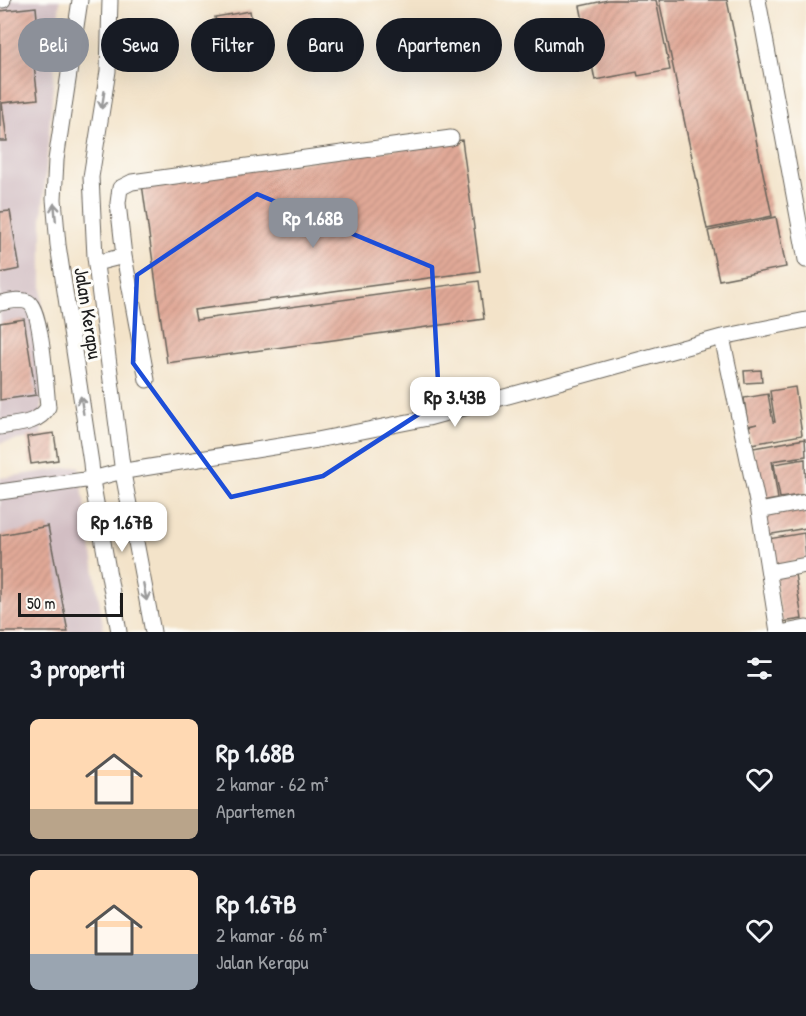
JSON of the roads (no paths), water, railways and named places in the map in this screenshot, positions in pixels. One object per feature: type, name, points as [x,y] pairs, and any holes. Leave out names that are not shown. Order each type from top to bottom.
[{"type":"street","name":"Jalan Kerapu","points":[[80,0],[56,160],[54,199],[58,245],[92,479],[119,632]]},
{"type":"street","points":[[110,0],[108,71],[91,177],[96,263],[123,473],[153,632]]},
{"type":"street","points":[[758,0],[806,261]]},
{"type":"street","points":[[147,380],[124,256],[118,203],[120,188],[132,182],[451,138]]},
{"type":"street","points":[[96,263],[124,256]]},
{"type":"street","points":[[0,303],[21,300],[32,304],[41,340],[48,407],[42,416],[34,420],[0,427]]},
{"type":"street","points":[[0,492],[92,479],[428,418],[722,337],[806,320]]},
{"type":"street","points":[[722,337],[759,511],[778,632]]},
{"type":"street","points":[[759,511],[806,502]]},
{"type":"street","points":[[769,572],[806,565]]},
{"type":"street","points":[[785,632],[806,628]]}]
